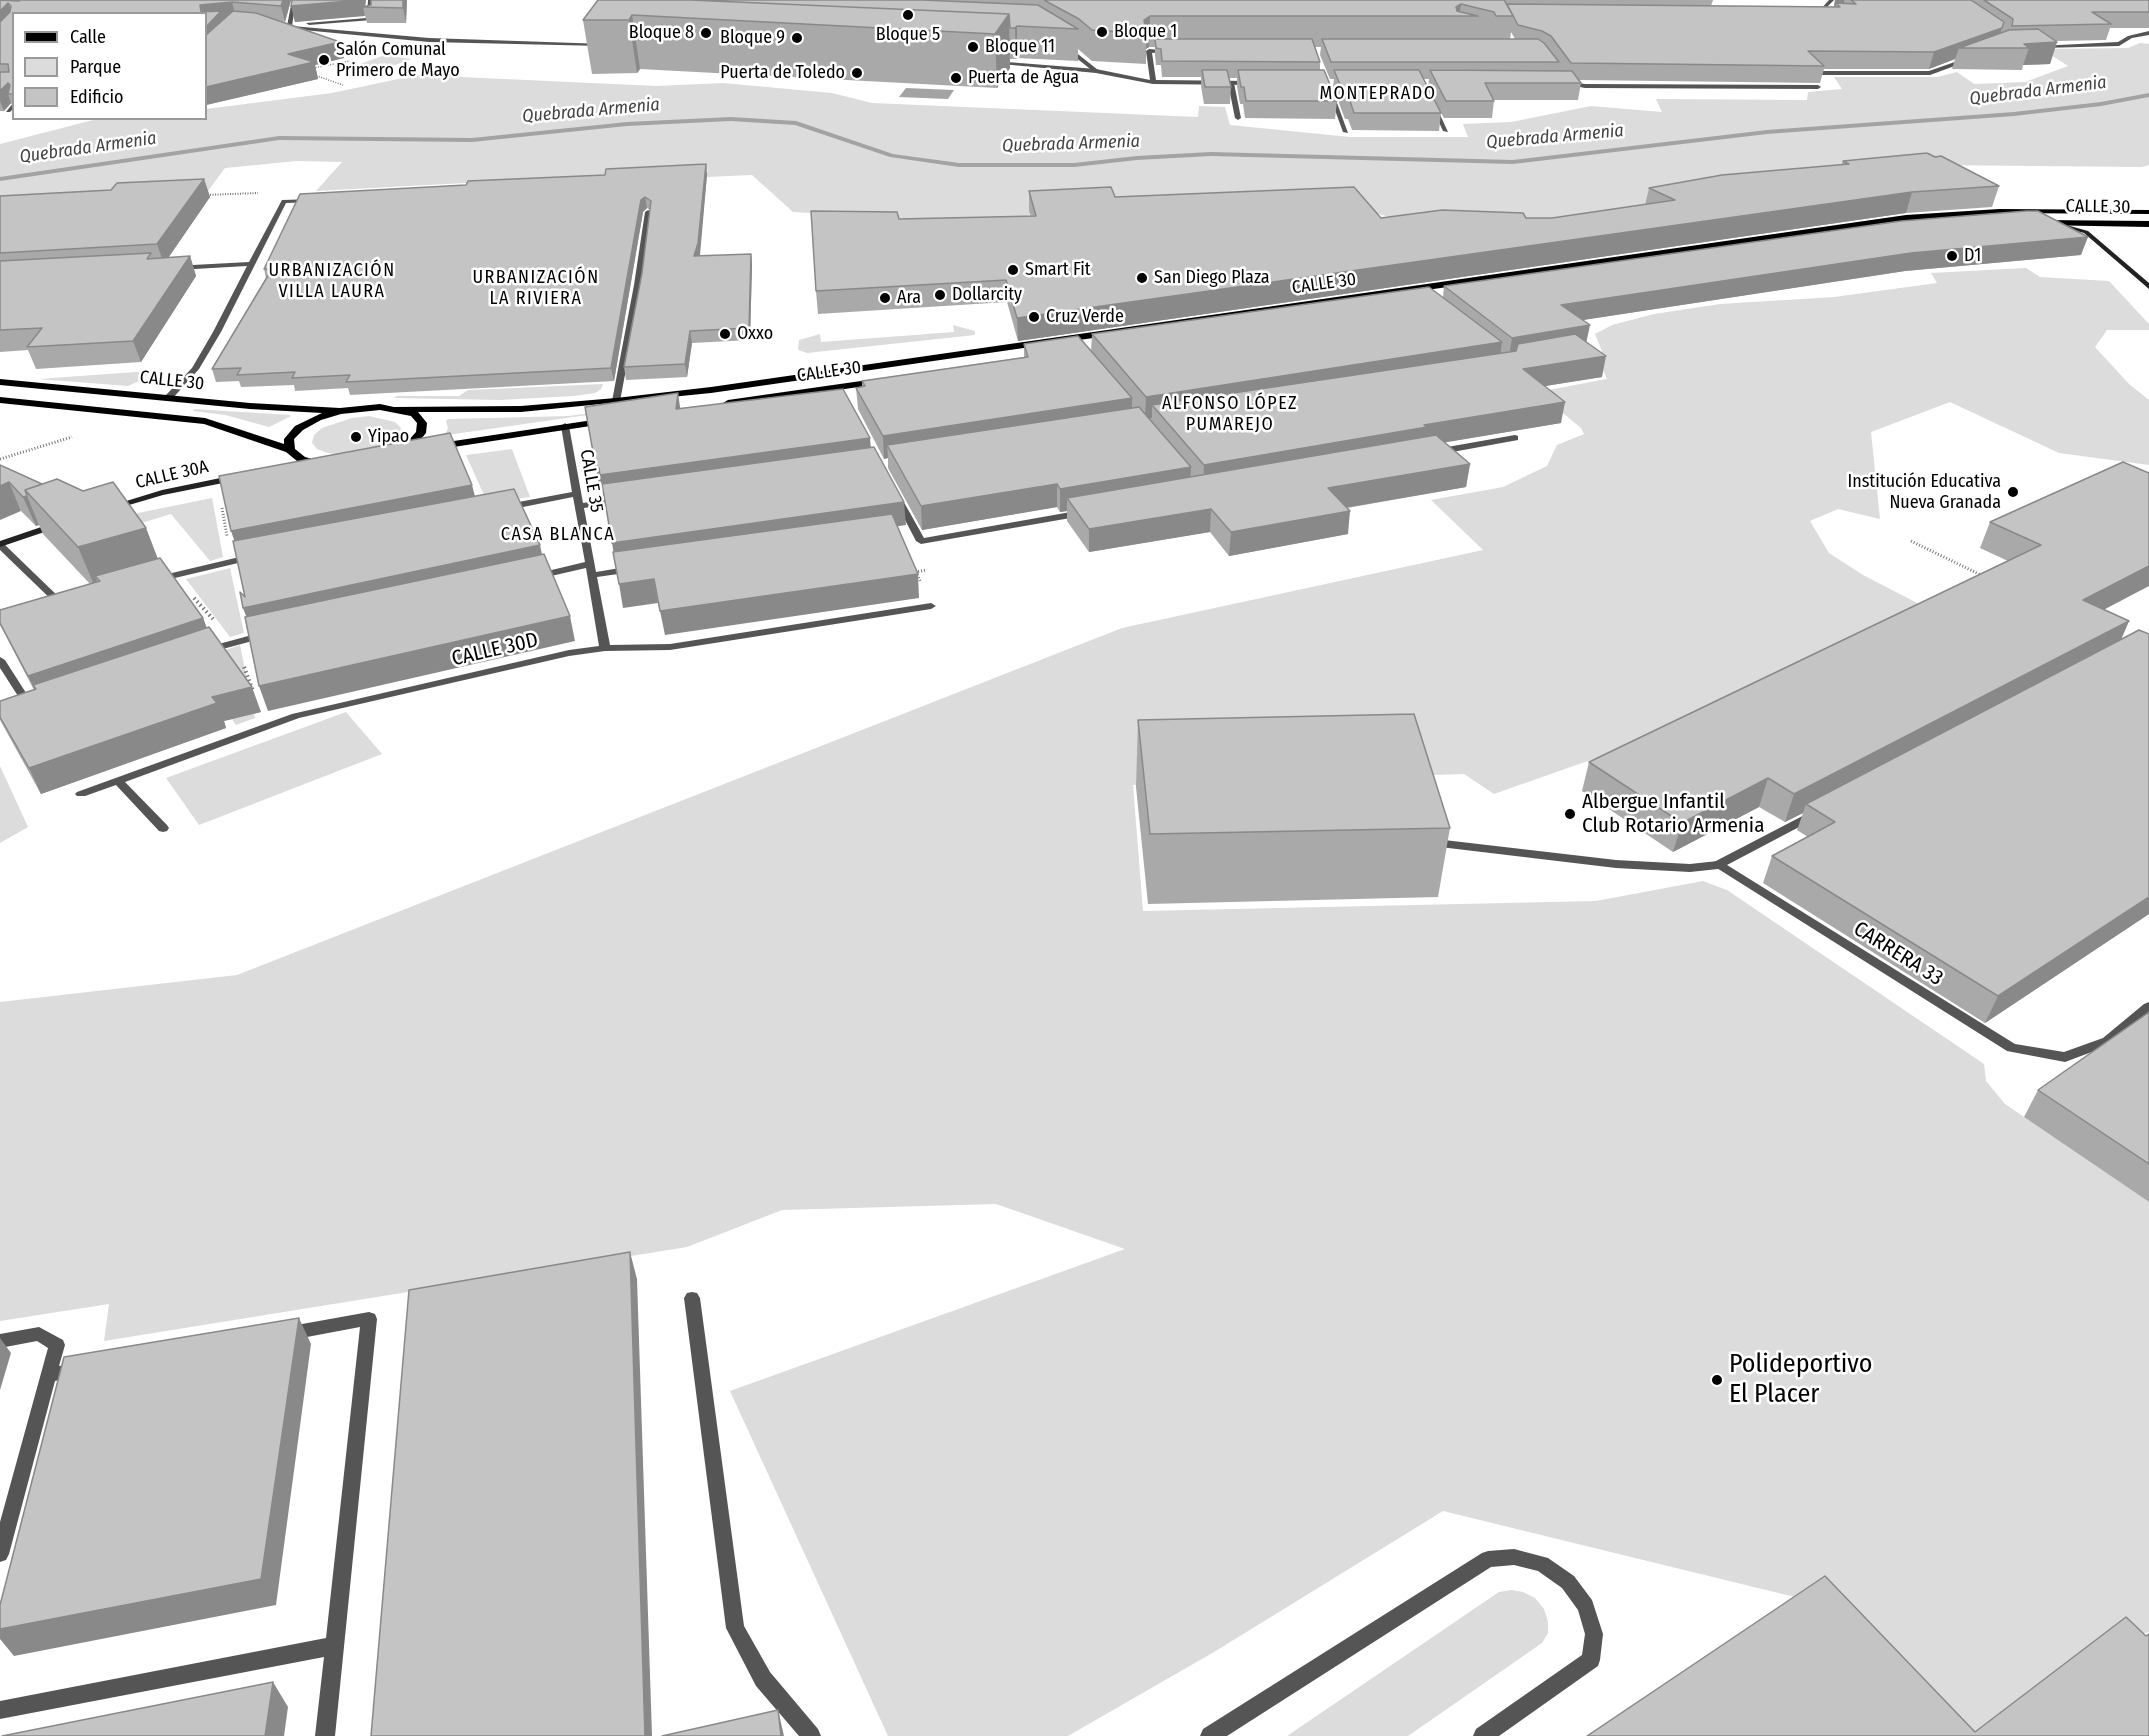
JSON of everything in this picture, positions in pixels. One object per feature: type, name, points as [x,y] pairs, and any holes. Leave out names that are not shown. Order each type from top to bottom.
[{"type":"main road","name":"CALLE 30","points":[[0,382],[250,406],[340,411],[370,407],[520,409],[616,401],[799,377],[1906,218],[1999,211],[2149,212]]},
{"type":"main road","name":"CALLE 30","points":[[2029,223],[2149,224]]},
{"type":"main road","name":"CALLE 30","points":[[717,405],[895,379]]},
{"type":"main road","name":"CALLE 30","points":[[0,400],[204,421],[290,450],[301,459],[320,464]]},
{"type":"main road","points":[[372,460],[395,453],[412,443],[421,433],[422,423],[414,414],[398,409]]},
{"type":"main road","points":[[290,450],[289,440],[299,428],[317,418],[340,411]]},
{"type":"main road","points":[[320,464],[346,464],[456,443],[612,420]]},
{"type":"street","points":[[290,26],[294,0]]},
{"type":"street","points":[[279,26],[370,19],[370,0]]},
{"type":"street","points":[[1820,16],[1822,10],[1832,0]]},
{"type":"street","points":[[1808,16],[1820,16],[1830,12]]},
{"type":"street","points":[[290,26],[457,42],[604,44]]},
{"type":"street","points":[[2035,46],[2119,44],[2130,37],[2149,33]]},
{"type":"street","points":[[1059,43],[1076,53],[1096,71]]},
{"type":"street","points":[[1153,82],[1149,51],[1172,51]]},
{"type":"street","points":[[1815,73],[1930,73],[1980,54]]},
{"type":"street","points":[[983,63],[1043,65],[1096,71],[1153,82],[1255,83]]},
{"type":"street","points":[[1560,77],[1565,83]]},
{"type":"street","points":[[1231,83],[1238,118]]},
{"type":"street","points":[[1326,83],[1346,132]]},
{"type":"street","points":[[1554,83],[1585,86],[1818,87]]},
{"type":"street","points":[[1430,101],[1446,131]]},
{"type":"street","points":[[8,111],[12,107]]},
{"type":"street","points":[[169,397],[195,369],[217,332],[284,201],[318,200]]},
{"type":"street","points":[[616,401],[638,285],[648,212]]},
{"type":"street","points":[[2049,223],[2086,232],[2149,287]]},
{"type":"street","points":[[2086,232],[2090,227],[2103,223]]},
{"type":"street","points":[[172,268],[251,264]]},
{"type":"street","points":[[839,387],[844,397]]},
{"type":"street","name":"CALLE 35","points":[[565,426],[605,648]]},
{"type":"street","points":[[1422,455],[1515,438]]},
{"type":"street","points":[[297,468],[320,464]]},
{"type":"street","name":"CALLE 30A","points":[[106,508],[240,477]]},
{"type":"street","points":[[895,492],[921,541],[1096,511]]},
{"type":"street","points":[[496,509],[577,494]]},
{"type":"street","points":[[579,506],[625,499]]},
{"type":"street","points":[[63,522],[0,544],[65,608]]},
{"type":"street","points":[[903,530],[914,529]]},
{"type":"street","points":[[151,581],[265,554]]},
{"type":"street","points":[[521,579],[591,570],[638,568]]},
{"type":"street","points":[[54,611],[76,604]]},
{"type":"street","name":"CALLE 30D","points":[[81,794],[296,716],[569,654],[605,648],[670,647],[931,606]]},
{"type":"street","points":[[201,652],[235,641],[269,634]]},
{"type":"street","points":[[0,660],[31,709],[43,705]]},
{"type":"street","points":[[119,782],[163,828]]},
{"type":"street","points":[[1444,844],[1616,864],[1690,868],[1718,865],[1823,810]]},
{"type":"street","name":"CARRERA 33","points":[[1718,865],[2012,1048],[2065,1057],[2108,1041],[2149,1007]]},
{"type":"street","points":[[692,1298],[735,1628],[763,1678],[812,1736]]},
{"type":"street","points":[[275,1336],[369,1319],[325,1736]]},
{"type":"street","points":[[0,1341],[39,1334],[57,1345],[0,1554]]},
{"type":"street","points":[[50,1375],[98,1366]]},
{"type":"street","points":[[1210,1736],[1488,1559],[1514,1557],[1542,1564],[1568,1582],[1586,1606],[1594,1634],[1591,1660],[1483,1736]]},
{"type":"street","points":[[0,1710],[334,1646]]},
{"type":"path","points":[[312,69],[352,61]]},
{"type":"path","points":[[312,74],[343,85]]},
{"type":"path","points":[[200,195],[260,192],[284,201]]},
{"type":"path","points":[[0,459],[72,437]]},
{"type":"path","points":[[218,481],[231,561]]},
{"type":"path","points":[[921,541],[928,570],[916,572],[931,606]]},
{"type":"path","points":[[1911,541],[1985,577]]},
{"type":"path","points":[[174,576],[235,641],[266,726]]},
{"type":"green space","points":[[2140,43],[2149,44],[2149,165],[2142,167],[1932,165],[1691,235],[1397,219],[1350,206],[1030,211],[1033,225],[793,212],[752,175],[706,177],[708,170],[316,191],[342,162],[297,161],[225,168],[208,191],[107,197],[0,210],[0,144],[93,120],[207,120],[207,109],[332,93],[417,75],[657,86],[723,83],[832,93],[872,103],[1198,117],[1199,106],[1225,107],[1230,125],[1350,137],[1468,137],[1463,124],[1511,122],[1591,106],[1662,112],[1656,99],[1807,100],[1808,92],[1842,89],[1834,77],[1937,77],[1957,72],[1974,84],[2025,82],[2068,66],[2042,49],[2128,48]]},
{"type":"green space","points":[[385,55],[411,59],[365,76],[338,72]]},
{"type":"green space","points":[[2026,268],[2040,277],[2109,281],[2149,324],[2149,330],[2107,330],[2095,347],[2129,384],[2149,400],[2149,465],[2059,453],[1950,402],[1871,432],[1880,519],[1838,509],[1810,521],[1829,553],[1863,575],[1921,605],[1599,757],[1494,794],[1464,774],[1133,785],[1143,911],[1596,901],[1703,881],[1727,890],[1984,1064],[1986,1081],[2005,1104],[2149,1202],[2149,1632],[2106,1642],[1984,1736],[1938,1736],[1811,1601],[1443,1511],[1214,1652],[1068,1736],[888,1736],[730,1391],[1125,1249],[996,1204],[782,1210],[687,1247],[104,1341],[109,1304],[0,1321],[0,1002],[237,975],[1122,628],[1483,550],[1431,500],[1503,487],[1547,466],[1557,445],[1584,434],[1581,428],[1542,396],[1543,391],[1607,379],[1598,358],[1602,351],[1595,334],[1612,325],[1654,314],[1720,304],[1834,297],[1937,283],[1931,273]]},
{"type":"green space","points":[[953,325],[975,331],[975,335],[807,353],[798,350],[799,340],[820,334],[821,342],[954,332]]},
{"type":"green space","points":[[150,371],[144,379],[128,386],[38,379]]},
{"type":"green space","points":[[603,384],[601,389],[595,393],[574,396],[500,400],[394,398],[397,396],[459,396],[468,390]]},
{"type":"green space","points":[[700,399],[445,435],[448,419],[568,416]]},
{"type":"green space","points":[[194,409],[291,416],[269,427],[225,415],[193,411]]},
{"type":"green space","points":[[369,416],[395,422],[401,428],[399,435],[378,449],[343,455],[317,449],[312,443],[314,435],[322,428],[352,418]]},
{"type":"green space","points":[[512,449],[530,497],[487,502],[466,455]]},
{"type":"green space","points":[[212,498],[223,557],[210,561],[171,514],[57,549],[58,539],[138,513]]},
{"type":"green space","points":[[230,568],[244,633],[230,637],[186,579]]},
{"type":"green space","points":[[240,645],[255,718],[236,725],[192,662]]},
{"type":"green space","points":[[346,712],[382,754],[199,825],[166,778]]},
{"type":"green space","points":[[0,766],[28,827],[0,843]]},
{"type":"green space","points":[[1511,1590],[1523,1592],[1535,1598],[1544,1609],[1548,1622],[1548,1633],[1542,1643],[1408,1736],[1287,1736],[1499,1592]]},
{"type":"shaded area","points":[[906,88],[954,90],[948,99],[899,97]]},
{"type":"building","points":[[0,0],[283,0],[281,6],[232,2],[200,5],[201,12],[12,12],[12,94],[8,94],[10,85],[8,83],[0,91],[0,72],[9,72],[8,64],[0,64],[0,22],[10,12],[11,6],[8,3],[0,11]]},
{"type":"building","points":[[292,0],[361,0],[291,6]]},
{"type":"building","points":[[371,0],[403,0],[403,8],[363,7],[371,5]]},
{"type":"building","points":[[598,0],[690,0],[1009,14],[995,34],[632,15],[629,20],[583,20]]},
{"type":"building","points":[[690,0],[922,0],[1038,5],[1078,29],[1017,26],[1010,28],[1009,14]]},
{"type":"building","points":[[1044,0],[1504,0],[1513,16],[1496,16],[1494,12],[1461,4],[1456,7],[1457,11],[1478,16],[1150,16],[1144,20],[1146,33],[1092,30],[1079,19]]},
{"type":"building","points":[[1851,0],[1971,0],[2004,22],[2002,28],[1934,52],[1808,51],[1824,66],[1571,63],[1551,36],[1542,31],[1518,25],[1507,4],[1840,7],[1836,3],[1856,4]]},
{"type":"building","points":[[1984,0],[2149,0],[2149,12],[2092,12],[2111,24],[2012,26],[2013,19]]},
{"type":"building","points":[[221,11],[207,26],[207,12],[201,12]]},
{"type":"building","points":[[233,11],[256,13],[340,42],[288,54],[314,62],[207,87],[207,34]]},
{"type":"building","points":[[2038,29],[2057,42],[2024,44],[2029,48],[1959,48],[2009,30]]},
{"type":"building","points":[[1155,39],[1312,39],[1320,62],[1162,61],[1161,49],[1156,48]]},
{"type":"building","points":[[1322,39],[1538,39],[1559,62],[1331,62]]},
{"type":"building","points":[[1202,70],[1227,70],[1231,87],[1205,87]]},
{"type":"building","points":[[1238,70],[1324,70],[1337,101],[1246,101]]},
{"type":"building","points":[[1334,70],[1419,70],[1441,113],[1354,113]]},
{"type":"building","points":[[1430,70],[1572,71],[1581,83],[1485,83],[1494,101],[1446,101]]},
{"type":"building","points":[[1927,153],[1935,157],[1941,156],[1999,186],[1912,192],[1017,318],[1006,280],[816,291],[811,211],[897,212],[899,219],[1036,216],[1029,191],[1111,187],[1115,197],[1354,187],[1381,218],[1442,210],[1523,213],[1526,218],[1552,218],[1675,200],[1649,188],[1722,175],[1849,164],[1843,161]]},
{"type":"building","points":[[706,164],[698,243],[694,256],[751,254],[749,328],[690,331],[685,364],[624,367],[642,273],[651,201],[645,197],[641,200],[611,368],[346,382],[350,375],[292,378],[295,372],[237,375],[241,368],[212,369],[272,269],[264,269],[300,194],[466,185],[468,181],[605,175],[606,169]]},
{"type":"building","points":[[204,179],[157,244],[0,253],[0,196],[111,190],[117,183]]},
{"type":"building","points":[[2038,211],[2088,237],[1911,253],[1561,305],[1590,325],[1512,338],[1444,286],[1901,221]]},
{"type":"building","points":[[151,253],[147,259],[190,256],[133,341],[27,347],[42,328],[0,330],[0,261]]},
{"type":"building","points":[[1429,287],[1502,342],[1146,397],[1092,334]]},
{"type":"building","points":[[1575,334],[1606,356],[1523,369],[1565,402],[1204,465],[1152,405],[1516,351],[1518,344]]},
{"type":"building","points":[[1078,336],[1132,398],[883,436],[856,388],[865,386],[862,381],[1028,357],[1024,344]]},
{"type":"building","points":[[843,389],[870,438],[600,475],[599,468],[596,469],[585,407],[678,393],[676,409]]},
{"type":"building","points":[[1139,407],[1191,467],[1060,489],[1057,484],[921,506],[887,445]]},
{"type":"building","points":[[450,433],[472,485],[231,531],[219,476]]},
{"type":"building","points":[[1436,435],[1470,464],[1328,488],[1350,511],[1231,532],[1211,509],[1089,529],[1067,498]]},
{"type":"building","points":[[874,447],[904,502],[612,543],[602,484]]},
{"type":"building","points":[[2123,462],[2149,473],[2149,566],[2083,600],[2129,621],[1794,794],[1768,778],[1682,823],[1589,762],[2041,545],[1990,522]]},
{"type":"building","points":[[0,465],[42,484],[25,490],[27,496],[23,497],[9,482],[0,486]]},
{"type":"building","points":[[57,479],[83,491],[113,482],[146,528],[78,547],[25,490]]},
{"type":"building","points":[[514,489],[540,545],[243,608],[240,592],[245,597],[233,541]]},
{"type":"building","points":[[892,514],[918,574],[660,611],[654,579],[619,584],[613,552]]},
{"type":"building","points":[[544,554],[570,616],[259,686],[245,617]]},
{"type":"building","points":[[160,558],[203,618],[28,676],[0,623],[0,610],[100,581],[95,576]]},
{"type":"building","points":[[209,627],[252,687],[212,697],[217,703],[29,768],[0,717],[0,701],[36,689],[33,685]]},
{"type":"building","points":[[2139,630],[2149,634],[2149,897],[1998,996],[1772,856],[1835,822],[1806,804]]},
{"type":"building","points":[[1414,714],[1450,828],[1150,834],[1138,720]]},
{"type":"building","points":[[2149,1012],[2149,1164],[2038,1090]]},
{"type":"building","points":[[630,1252],[645,1736],[371,1736],[409,1290]]},
{"type":"building","points":[[299,1318],[261,1579],[0,1629],[0,1605],[64,1357]]},
{"type":"building","points":[[1825,1576],[1975,1732],[2126,1617],[2146,1636],[2149,1634],[2149,1736],[1587,1736]]},
{"type":"building","points":[[273,1682],[265,1736],[2,1736]]},
{"type":"building","points":[[778,1710],[781,1736],[662,1736]]},
{"type":"waterway","name":"Quebrada Armenia","points":[[0,179],[279,138],[472,140],[627,124],[731,119],[796,123],[892,156],[959,165],[1074,165],[1137,158],[1211,154],[1513,162],[1767,132],[2014,114],[2101,104],[2149,95]]},
{"type":"place","name":"Bloque 5","points":[[908,15]]},
{"type":"place","name":"Bloque 1","points":[[1102,32]]},
{"type":"place","name":"Bloque 8","points":[[706,33]]},
{"type":"place","name":"Bloque 9","points":[[797,38]]},
{"type":"place","name":"Bloque 11","points":[[973,47]]},
{"type":"place","name":"Salón Comunal Primero de Mayo","points":[[324,60]]},
{"type":"place","name":"Puerta de Toledo","points":[[857,73]]},
{"type":"place","name":"Puerta de Agua","points":[[956,78]]},
{"type":"place","name":"D1","points":[[1952,256]]},
{"type":"place","name":"Smart Fit","points":[[1013,270]]},
{"type":"place","name":"San Diego Plaza","points":[[1142,278]]},
{"type":"place","name":"Dollarcity","points":[[940,295]]},
{"type":"place","name":"Ara","points":[[885,298]]},
{"type":"place","name":"Cruz Verde","points":[[1034,317]]},
{"type":"place","name":"Oxxo","points":[[725,334]]},
{"type":"place","name":"Yipao","points":[[356,437]]},
{"type":"place","name":"Institución Educativa Nueva Granada","points":[[2013,492]]},
{"type":"place","name":"Albergue Infantil Club Rotario Armenia","points":[[1570,814]]},
{"type":"place","name":"Polideportivo El Placer","points":[[1717,1380]]},
{"type":"district","name":"MONTEPRADO","points":[[1378,94]]},
{"type":"district","name":"URBANIZACIÓN VILLA LAURA","points":[[332,281]]},
{"type":"district","name":"URBANIZACIÓN LA RIVIERA","points":[[536,288]]},
{"type":"district","name":"ALFONSO LÓPEZ PUMAREJO","points":[[1230,414]]},
{"type":"district","name":"CASA BLANCA","points":[[558,535]]}]
